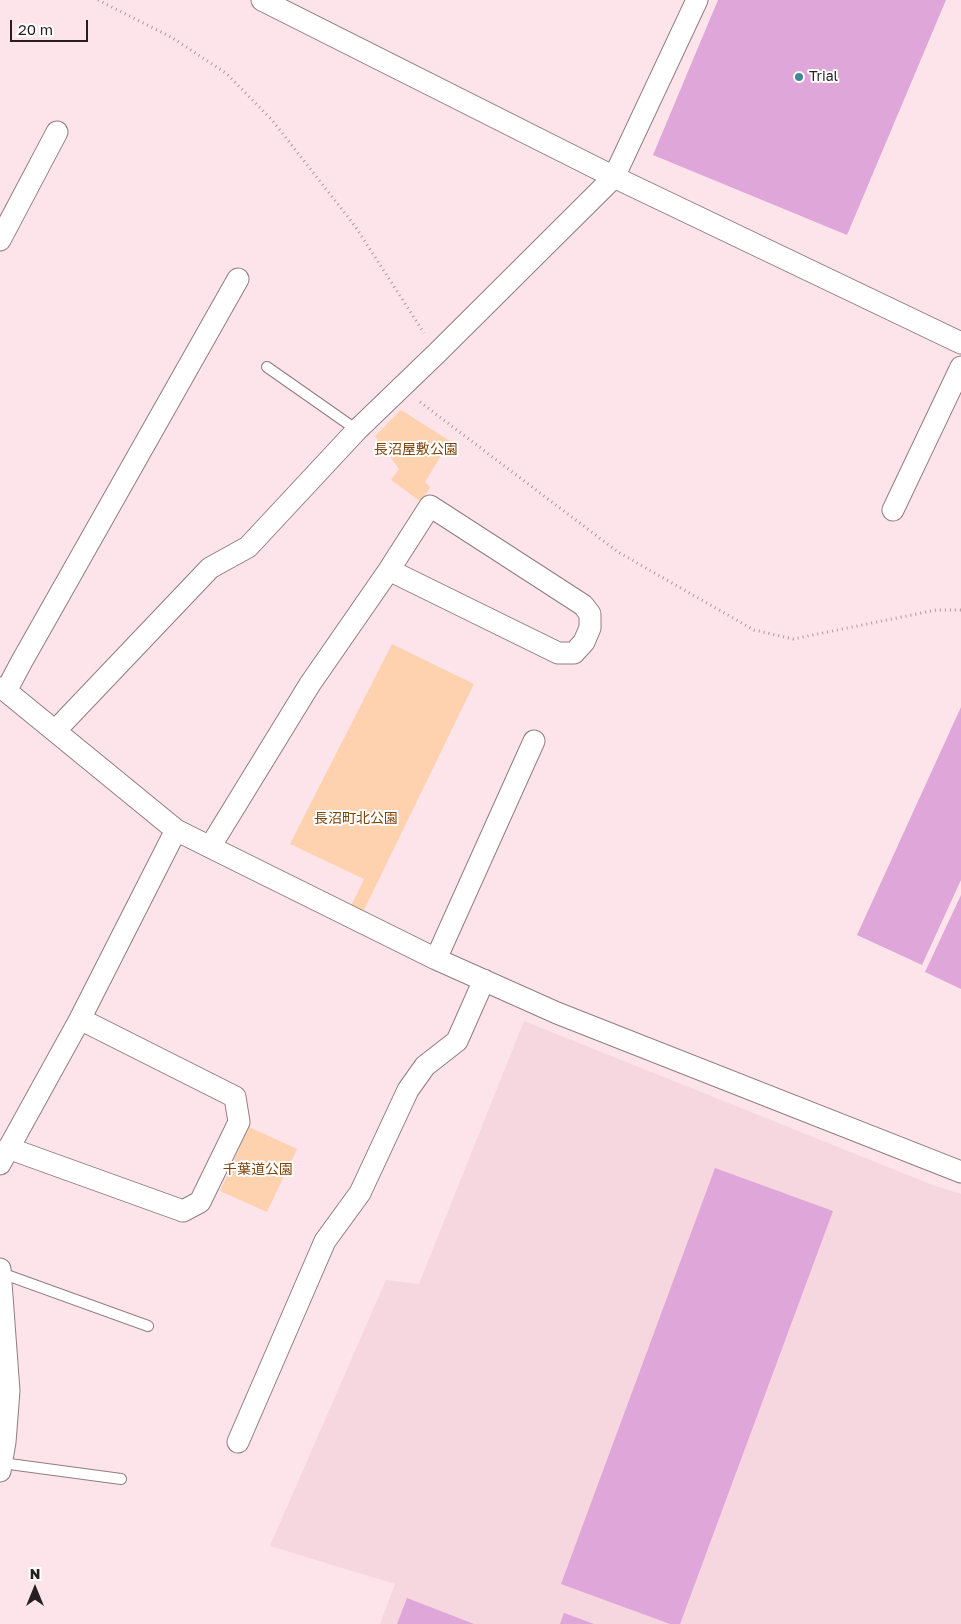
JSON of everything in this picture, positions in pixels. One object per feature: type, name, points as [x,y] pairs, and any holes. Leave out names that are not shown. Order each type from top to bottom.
[{"type":"street","points":[[262,0],[614,177],[961,344]]},
{"type":"street","points":[[55,731],[210,568],[248,548],[357,430],[437,354],[614,177],[697,0]]},
{"type":"street","points":[[0,240],[57,132]]},
{"type":"street","points":[[238,279],[22,661],[3,689],[176,830],[436,959],[557,1013],[961,1172]]},
{"type":"street","points":[[893,510],[961,367]]},
{"type":"street","points":[[210,847],[310,684],[389,570],[430,506],[583,605],[590,614],[590,628],[584,642],[574,653],[558,653],[389,570]]},
{"type":"street","points":[[436,959],[534,741]]},
{"type":"street","points":[[80,1019],[235,1097],[239,1122],[200,1202],[183,1212],[4,1156],[80,1019],[176,830]]},
{"type":"street","points":[[238,1442],[326,1241],[360,1193],[408,1090],[424,1066],[457,1040],[484,980]]},
{"type":"street","points":[[0,1271],[9,1391],[1,1467]]},
{"type":"lane","points":[[267,367],[357,430]]},
{"type":"lane","points":[[0,1271],[148,1326]]},
{"type":"lane","points":[[1,1467],[121,1479]]},
{"type":"path","points":[[98,0],[171,37],[228,74],[272,120],[355,226],[437,354]]},
{"type":"path","points":[[423,393],[420,401],[618,552],[754,630],[793,639],[936,610],[961,610]]},
{"type":"shaded area","points":[[524,1021],[935,1186],[961,1194],[961,1624],[380,1624],[395,1584],[270,1546],[386,1280],[419,1284]]},
{"type":"green space","name":"長沼屋敷公園","points":[[401,410],[450,441],[425,482],[430,487],[421,502],[391,480],[399,469],[375,436]]},
{"type":"green space","name":"長沼町北公園","points":[[392,644],[474,684],[363,912],[351,906],[364,879],[290,844]]},
{"type":"green space","name":"千葉道公園","points":[[249,1127],[297,1149],[267,1212],[220,1191]]},
{"type":"building","name":"Trial","points":[[718,0],[946,0],[847,235],[653,155]]},
{"type":"building","points":[[961,707],[961,880],[922,965],[857,935]]},
{"type":"building","points":[[961,895],[961,989],[925,972]]},
{"type":"building","points":[[715,1168],[833,1211],[680,1624],[670,1624],[561,1584]]},
{"type":"building","points":[[407,1598],[474,1624],[397,1624]]},
{"type":"building","points":[[564,1613],[594,1624],[560,1624]]},
{"type":"place","name":"Trial","points":[[799,77]]}]
